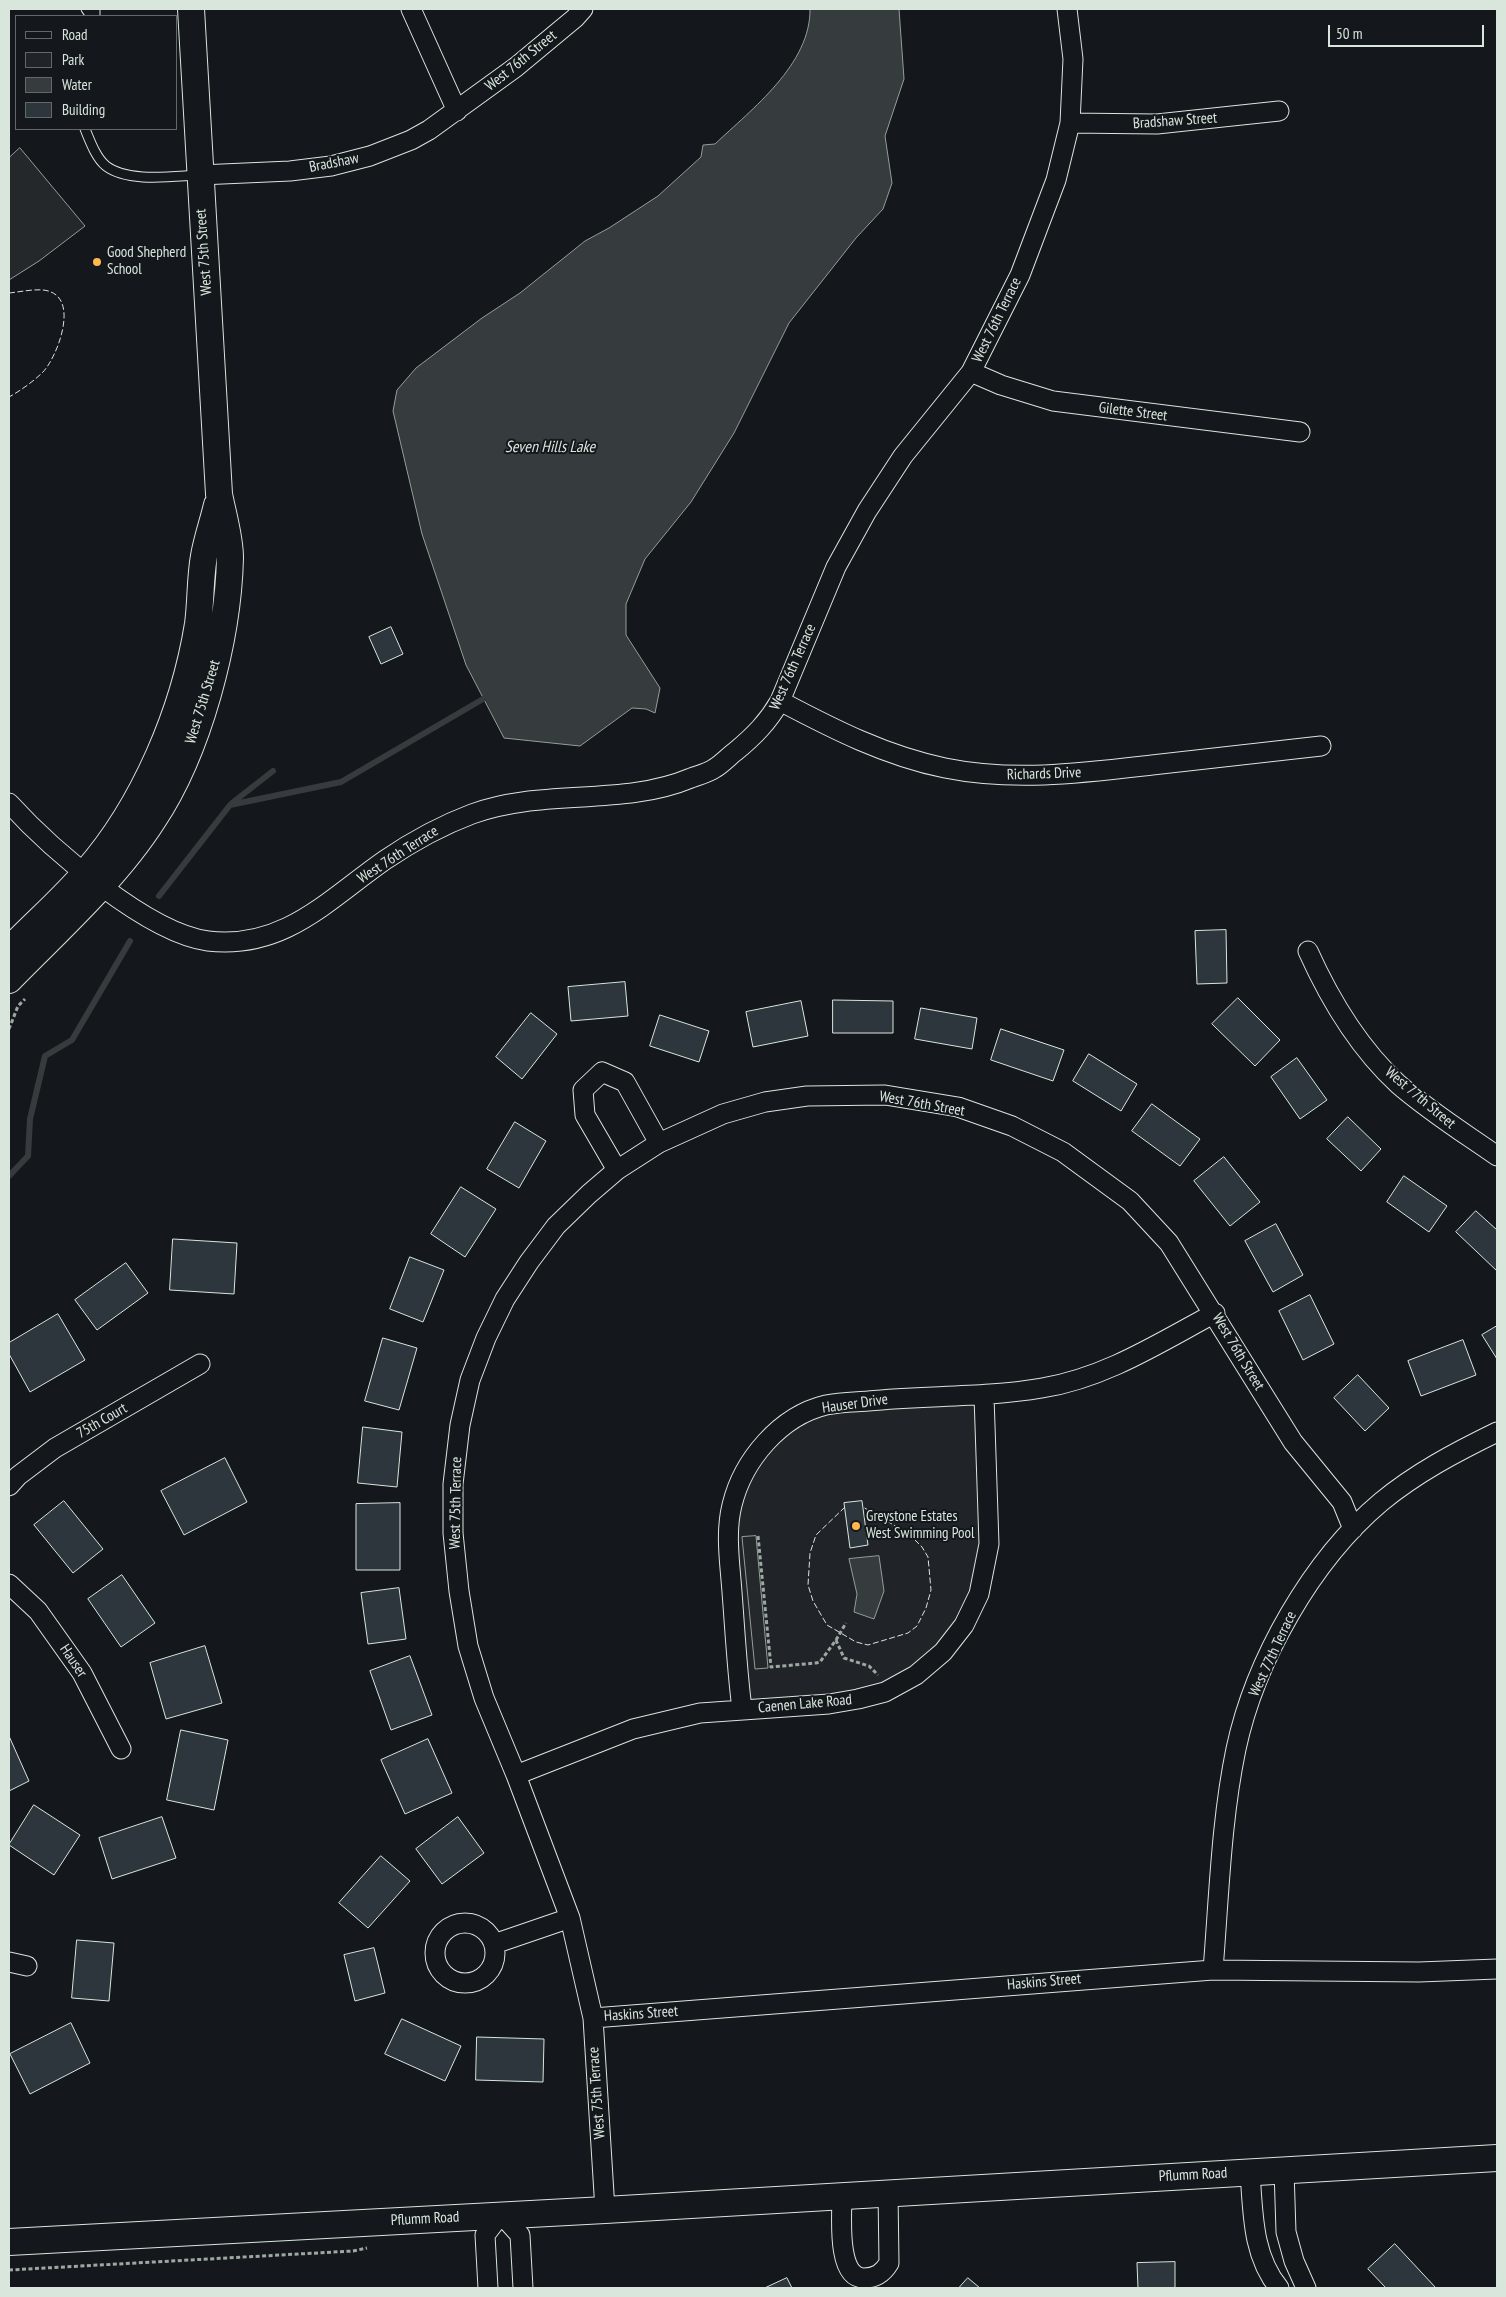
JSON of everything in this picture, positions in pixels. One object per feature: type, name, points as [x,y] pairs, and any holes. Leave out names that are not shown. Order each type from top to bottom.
[{"type":"main road","name":"West 75th Street","points":[[94,879],[153,821],[170,790],[186,756],[209,689],[225,611],[230,556],[220,494],[191,9]]},
{"type":"main road","points":[[9,950],[94,879]]},
{"type":"main road","points":[[9,980],[94,879]]},
{"type":"main road","name":"Pflumm Road","points":[[9,2242],[501,2214],[605,2210],[1497,2158]]},
{"type":"street","points":[[411,9],[457,111]]},
{"type":"street","name":"West 76th Street","points":[[457,111],[516,67],[575,18],[583,9]]},
{"type":"street","name":"West 76th Terrace","points":[[94,879],[135,910],[174,931],[208,940],[240,941],[268,936],[297,924],[414,840],[442,826],[481,811],[523,801],[640,792],[669,787],[714,769],[754,737],[770,718],[780,701],[836,567],[867,510],[904,456],[972,372],[1020,275],[1056,180],[1070,123],[1073,59],[1067,9]]},
{"type":"street","name":"Bradshaw","points":[[200,175],[290,171],[330,166],[370,156],[411,140],[457,111]]},
{"type":"street","name":"Bradshaw Street","points":[[1070,123],[1158,124],[1280,111]]},
{"type":"street","name":"Gilette Street","points":[[972,372],[1001,385],[1053,401],[1300,432]]},
{"type":"street","name":"Richards Drive","points":[[780,701],[829,727],[875,748],[944,768],[1002,775],[1060,776],[1321,746]]},
{"type":"street","points":[[9,803],[52,847],[94,879]]},
{"type":"street","name":"West 77th Street","points":[[1308,951],[1338,1010],[1367,1050],[1397,1083],[1425,1106],[1497,1156]]},
{"type":"street","points":[[617,1170],[585,1115],[583,1090],[602,1072],[625,1082],[659,1143]]},
{"type":"street","name":"West 76th Street","points":[[659,1143],[723,1114],[765,1102],[807,1096],[885,1095],[958,1107],[1012,1126],[1063,1152],[1130,1201],[1169,1243],[1293,1442],[1342,1502],[1353,1529]]},
{"type":"street","name":"West 75th Terrace","points":[[605,2210],[593,2018],[570,1918],[516,1775],[484,1698],[468,1646],[459,1591],[453,1533],[453,1493],[460,1424],[473,1372],[486,1338],[505,1299],[556,1226],[617,1170],[659,1143]]},
{"type":"street","name":"Hauser Drive","points":[[742,1709],[728,1527],[737,1487],[753,1458],[770,1438],[788,1423],[807,1412],[827,1405],[894,1398],[984,1396],[1044,1388],[1080,1380],[1122,1364],[1214,1313]]},
{"type":"street","name":"75th Court","points":[[9,1486],[18,1476],[55,1448],[200,1364]]},
{"type":"street","name":"Caenen Lake Road","points":[[516,1775],[633,1729],[700,1713],[830,1704],[858,1699],[885,1692],[923,1669],[943,1652],[964,1625],[979,1594],[989,1544],[984,1396]]},
{"type":"street","name":"West 77th Terrace","points":[[1213,1970],[1224,1837],[1236,1748],[1256,1682],[1281,1629],[1315,1575],[1353,1529],[1381,1502],[1417,1476],[1460,1450],[1497,1432]]},
{"type":"street","name":"Hauser","points":[[9,1584],[38,1611],[82,1673],[121,1749]]},
{"type":"street","points":[[494,1944],[570,1918]]},
{"type":"street","points":[[9,1962],[27,1966]]},
{"type":"street","name":"Haskins Street","points":[[593,2018],[1213,1970],[1419,1972],[1497,1969]]},
{"type":"street","points":[[1284,2170],[1286,2232],[1294,2261],[1306,2288]]},
{"type":"street","points":[[1250,2172],[1253,2218],[1258,2249],[1279,2288]]},
{"type":"street","points":[[842,2195],[844,2256],[849,2272],[860,2278],[872,2278],[884,2272],[889,2263],[888,2192]]},
{"type":"street","points":[[488,2288],[485,2235],[501,2214],[520,2235],[524,2288]]},
{"type":"lane","points":[[84,130],[93,148],[106,166],[120,172],[142,177],[200,175]]},
{"type":"path","points":[[758,1536],[771,1667],[820,1662],[846,1623]]},
{"type":"path","points":[[836,1640],[844,1658],[870,1666],[880,1677]]},
{"type":"path","points":[[9,2270],[344,2251],[372,2247]]},
{"type":"green space","points":[[984,1396],[989,1544],[964,1625],[885,1692],[742,1709],[728,1527],[753,1458],[807,1412]]},
{"type":"shaded area","points":[[20,148],[85,226],[39,261],[9,280],[9,158]]},
{"type":"shaded area","points":[[756,1536],[768,1668],[755,1669],[742,1537]]},
{"type":"water","name":"Seven Hills Lake","points":[[810,9],[899,9],[904,79],[885,136],[892,183],[883,209],[856,238],[789,323],[734,433],[691,502],[645,559],[626,604],[626,635],[660,688],[655,713],[646,709],[632,708],[580,746],[504,738],[466,665],[422,534],[393,411],[397,390],[416,368],[482,318],[520,293],[585,241],[609,228],[658,196],[701,157],[703,145],[715,144],[746,116],[777,84],[790,67],[801,48],[808,29]]},
{"type":"water","points":[[879,1556],[884,1591],[874,1619],[854,1612],[857,1594],[849,1559]]},
{"type":"building","points":[[391,627],[403,654],[381,664],[369,637]]},
{"type":"building","points":[[1226,930],[1227,983],[1197,984],[1195,931]]},
{"type":"building","points":[[625,982],[628,1016],[571,1021],[568,987]]},
{"type":"building","points":[[1238,998],[1280,1040],[1255,1066],[1212,1024]]},
{"type":"building","points":[[833,1000],[893,1001],[893,1033],[833,1033]]},
{"type":"building","points":[[801,1001],[808,1036],[753,1047],[746,1012]]},
{"type":"building","points":[[921,1008],[977,1018],[972,1049],[915,1039]]},
{"type":"building","points":[[531,1013],[557,1034],[522,1079],[496,1057]]},
{"type":"building","points":[[660,1015],[709,1031],[699,1062],[650,1046]]},
{"type":"building","points":[[1001,1029],[1064,1050],[1053,1081],[991,1060]]},
{"type":"building","points":[[1089,1054],[1137,1084],[1121,1111],[1073,1081]]},
{"type":"building","points":[[1297,1058],[1327,1100],[1300,1119],[1271,1077]]},
{"type":"building","points":[[1152,1104],[1200,1139],[1180,1166],[1132,1131]]},
{"type":"building","points":[[1348,1117],[1381,1149],[1361,1171],[1327,1139]]},
{"type":"building","points":[[515,1122],[546,1141],[519,1188],[487,1169]]},
{"type":"building","points":[[1224,1157],[1260,1202],[1230,1226],[1194,1181]]},
{"type":"building","points":[[1404,1176],[1447,1206],[1429,1232],[1387,1202]]},
{"type":"building","points":[[461,1187],[496,1209],[465,1257],[431,1234]]},
{"type":"building","points":[[1476,1211],[1497,1230],[1497,1271],[1456,1232]]},
{"type":"building","points":[[1276,1224],[1303,1275],[1273,1292],[1245,1241]]},
{"type":"building","points":[[173,1239],[237,1243],[234,1294],[170,1290]]},
{"type":"building","points":[[410,1257],[444,1270],[423,1322],[390,1309]]},
{"type":"building","points":[[126,1263],[148,1293],[97,1330],[75,1300]]},
{"type":"building","points":[[1310,1295],[1334,1344],[1303,1360],[1279,1311]]},
{"type":"building","points":[[58,1314],[85,1360],[30,1392],[9,1354],[9,1343]]},
{"type":"building","points":[[1497,1326],[1497,1359],[1482,1335]]},
{"type":"building","points":[[383,1338],[417,1348],[399,1410],[365,1401]]},
{"type":"building","points":[[1463,1340],[1476,1375],[1421,1396],[1408,1361]]},
{"type":"building","points":[[1358,1375],[1389,1408],[1365,1431],[1334,1398]]},
{"type":"building","points":[[363,1427],[402,1432],[397,1487],[358,1483]]},
{"type":"building","points":[[225,1458],[247,1502],[184,1535],[161,1491]]},
{"type":"building","points":[[64,1501],[103,1549],[73,1573],[34,1525]]},
{"type":"building","name":"Greystone Estates West Swimming Pool","points":[[862,1501],[868,1545],[850,1548],[844,1503]]},
{"type":"building","points":[[400,1503],[400,1570],[356,1570],[356,1504]]},
{"type":"building","points":[[122,1575],[155,1623],[121,1647],[88,1599]]},
{"type":"building","points":[[399,1588],[406,1639],[368,1644],[361,1593]]},
{"type":"building","points":[[205,1646],[222,1703],[166,1719],[150,1663]]},
{"type":"building","points":[[410,1656],[432,1715],[391,1730],[370,1671]]},
{"type":"building","points":[[181,1730],[228,1740],[214,1810],[167,1800]]},
{"type":"building","points":[[9,1736],[29,1781],[9,1791]]},
{"type":"building","points":[[428,1739],[452,1793],[405,1814],[381,1760]]},
{"type":"building","points":[[34,1805],[80,1835],[54,1875],[9,1845]]},
{"type":"building","points":[[162,1817],[176,1858],[112,1879],[99,1838]]},
{"type":"building","points":[[458,1817],[484,1853],[442,1884],[416,1849]]},
{"type":"building","points":[[381,1856],[410,1881],[368,1928],[339,1903]]},
{"type":"building","points":[[77,1940],[114,1943],[109,2001],[72,1998]]},
{"type":"building","points":[[374,1948],[385,1993],[355,2001],[344,1955]]},
{"type":"building","points":[[402,2019],[461,2046],[445,2081],[385,2054]]},
{"type":"building","points":[[71,2023],[90,2063],[30,2094],[10,2054]]},
{"type":"building","points":[[477,2037],[544,2039],[543,2082],[476,2080]]},
{"type":"building","points":[[1395,2244],[1436,2288],[1386,2288],[1368,2269]]},
{"type":"building","points":[[1175,2262],[1175,2288],[1138,2288],[1137,2263]]},
{"type":"building","points":[[787,2278],[792,2288],[765,2288]]},
{"type":"building","points":[[968,2278],[980,2288],[959,2288]]},
{"type":"waterway","points":[[159,896],[230,805],[341,782],[483,699]]},
{"type":"waterway","points":[[232,803],[273,771]]},
{"type":"waterway","points":[[9,1176],[28,1156],[30,1119],[45,1056],[72,1040],[130,941]]},
{"type":"fence","points":[[9,293],[36,290],[51,292],[59,298],[63,307],[64,318],[59,343],[48,365],[35,379],[9,397]]},
{"type":"fence","points":[[845,1507],[816,1535],[810,1553],[808,1585],[813,1601],[827,1625],[856,1642],[868,1645],[908,1633],[917,1626],[926,1608],[931,1590],[928,1557],[922,1547],[909,1534],[863,1507]]},
{"type":"place","name":"Good Shepherd School","points":[[97,262]]},
{"type":"place","name":"Greystone Estates West Swimming Pool","points":[[856,1526]]}]
